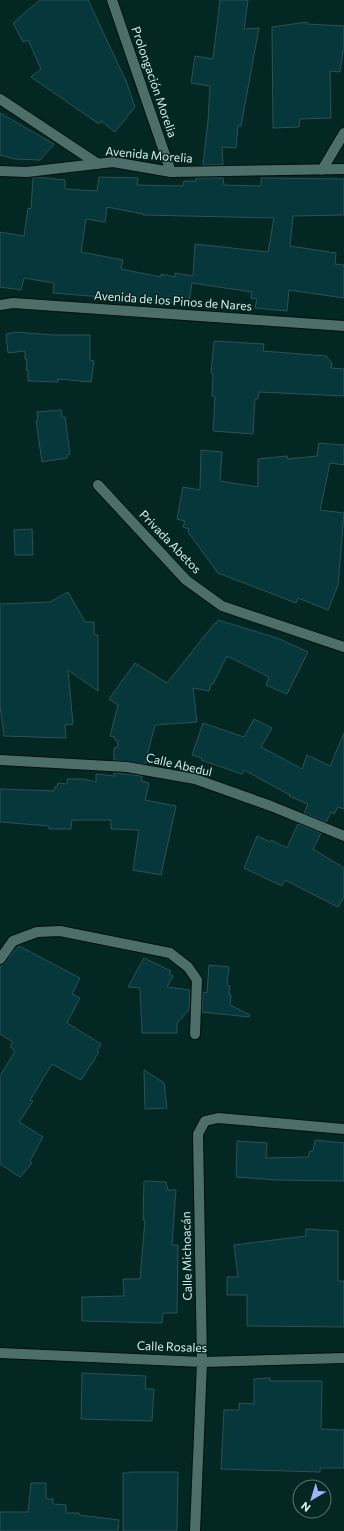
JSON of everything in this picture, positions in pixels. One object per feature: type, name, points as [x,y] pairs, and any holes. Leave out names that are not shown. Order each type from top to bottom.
[{"type":"street","name":"Prolongación Morelia","points":[[112,0],[172,172]]},
{"type":"street","points":[[0,99],[98,164]]},
{"type":"street","points":[[322,170],[344,133]]},
{"type":"street","name":"Avenida Morelia","points":[[0,171],[27,172],[113,162],[172,172],[322,170],[344,168]]},
{"type":"street","name":"Avenida de los Pinos de Nares","points":[[0,305],[13,303],[344,326]]},
{"type":"street","name":"Privada Abetos","points":[[98,485],[186,580],[222,606],[344,647]]},
{"type":"street","name":"Calle Abedul","points":[[0,760],[128,767],[195,779],[271,806],[344,836]]},
{"type":"street","points":[[0,959],[13,942],[36,932],[52,931],[60,931],[170,953],[188,967],[197,980],[195,1034]]},
{"type":"street","name":"Calle Michoacán","points":[[195,1531],[202,1362],[198,1134],[206,1121],[218,1118],[344,1129]]},
{"type":"street","name":"Calle Rosales","points":[[0,1353],[202,1362],[344,1358]]},
{"type":"building","points":[[40,0],[88,0],[126,81],[135,107],[115,132],[101,121],[99,124],[31,77],[41,69],[28,40],[23,42],[13,23]]},
{"type":"building","points":[[220,0],[248,0],[244,29],[259,28],[241,126],[238,125],[236,148],[222,147],[223,165],[203,165],[210,86],[191,83],[195,56],[213,59]]},
{"type":"building","points":[[307,22],[307,24],[344,26],[344,51],[340,72],[330,71],[331,118],[300,119],[299,127],[273,128],[272,27]]},
{"type":"building","points":[[0,113],[54,144],[40,160],[15,159],[0,155]]},
{"type":"building","points":[[99,177],[138,178],[137,185],[183,186],[184,181],[196,181],[196,178],[223,178],[224,185],[261,186],[261,178],[344,179],[344,215],[293,216],[290,246],[336,253],[335,264],[344,265],[344,298],[289,290],[287,311],[255,308],[257,299],[251,298],[252,292],[192,283],[189,303],[157,301],[116,293],[115,298],[53,293],[54,283],[24,278],[21,290],[0,287],[0,232],[24,236],[28,208],[31,209],[33,178],[65,180],[65,189],[97,191]],"holes":[[[107,207],[143,215],[274,218],[268,252],[195,244],[193,276],[175,273],[175,277],[161,274],[161,277],[121,269],[123,260],[81,252],[86,219],[105,222]]]},
{"type":"building","points":[[15,332],[54,335],[90,335],[90,360],[94,361],[91,382],[58,379],[58,382],[28,381],[25,351],[8,353],[6,334]]},
{"type":"building","points":[[214,341],[264,344],[263,351],[326,356],[332,363],[331,368],[344,369],[344,396],[259,392],[258,399],[255,399],[253,434],[213,431],[215,397],[212,396],[213,374],[211,373]]},
{"type":"building","points":[[61,410],[62,417],[65,417],[70,454],[67,455],[67,458],[42,462],[36,421],[38,420],[37,412]]},
{"type":"building","points":[[319,443],[344,445],[344,465],[330,463],[320,510],[344,513],[338,585],[328,610],[298,598],[296,603],[218,573],[188,532],[189,529],[183,527],[185,521],[177,519],[183,487],[200,490],[201,450],[222,452],[220,481],[258,487],[258,459],[287,456],[288,459],[317,456]]},
{"type":"building","points":[[32,529],[33,555],[15,555],[14,530]]},
{"type":"building","points":[[68,592],[85,622],[94,622],[94,635],[98,635],[98,691],[68,670],[73,724],[65,725],[66,738],[4,736],[0,706],[0,604],[50,602]]},
{"type":"building","points":[[218,620],[277,638],[308,652],[287,694],[266,685],[269,677],[227,656],[213,684],[211,684],[209,691],[193,688],[197,722],[155,725],[145,764],[114,760],[114,748],[118,747],[117,740],[115,740],[115,737],[110,736],[118,705],[109,699],[135,663],[167,683]]},
{"type":"building","points":[[254,719],[272,728],[261,747],[302,769],[307,755],[330,766],[344,733],[344,809],[338,807],[334,814],[331,812],[326,822],[304,813],[308,804],[289,796],[290,795],[244,770],[242,774],[201,760],[202,758],[192,755],[203,723],[244,737]]},
{"type":"building","points":[[114,773],[142,776],[141,781],[149,783],[145,800],[176,806],[161,875],[133,870],[139,830],[111,829],[111,820],[72,820],[71,829],[49,829],[49,826],[0,822],[0,789],[54,791],[58,783],[67,784],[67,779],[84,779],[96,782],[96,774],[114,776]]},
{"type":"building","points":[[298,824],[321,833],[313,849],[344,868],[344,897],[338,907],[285,880],[282,886],[244,868],[257,836],[270,842],[271,840],[287,848]]},
{"type":"building","points":[[19,946],[80,978],[72,994],[80,998],[67,1023],[101,1044],[97,1051],[99,1052],[81,1080],[52,1064],[30,1100],[33,1101],[19,1122],[43,1137],[30,1161],[32,1163],[20,1177],[0,1164],[0,1076],[15,1051],[10,1047],[13,1042],[0,1034],[0,967]]},
{"type":"building","points":[[144,958],[171,971],[169,974],[173,976],[167,987],[190,990],[189,1010],[177,1023],[177,1033],[142,1033],[140,988],[128,987]]},
{"type":"building","points":[[209,965],[229,967],[227,985],[230,986],[230,1005],[250,1015],[249,1017],[202,1012],[203,992],[207,993]]},
{"type":"building","points":[[144,1070],[164,1083],[167,1108],[145,1109]]},
{"type":"building","points":[[315,1140],[344,1143],[344,1181],[276,1180],[236,1177],[237,1141],[267,1143],[266,1158],[308,1157],[310,1151],[313,1151]]},
{"type":"building","points":[[144,1181],[166,1182],[168,1190],[176,1190],[172,1245],[178,1245],[177,1313],[163,1313],[162,1323],[82,1321],[82,1297],[124,1296],[123,1279],[140,1279],[145,1220],[143,1220]]},
{"type":"building","points":[[306,1229],[338,1231],[338,1281],[344,1281],[344,1327],[247,1326],[247,1295],[227,1295],[227,1277],[238,1277],[234,1245],[306,1236]]},
{"type":"building","points":[[82,1373],[146,1376],[145,1389],[154,1389],[152,1421],[81,1419]]},
{"type":"building","points":[[270,1378],[270,1381],[322,1381],[321,1429],[344,1430],[344,1468],[320,1468],[320,1472],[221,1469],[224,1410],[239,1410],[239,1403],[254,1404],[254,1379]]},
{"type":"building","points":[[178,1472],[177,1531],[123,1531],[123,1473]]},
{"type":"building","points":[[31,1483],[46,1483],[46,1499],[53,1499],[53,1504],[66,1505],[66,1513],[79,1513],[79,1515],[119,1520],[118,1531],[0,1531],[0,1512],[28,1512]]}]
